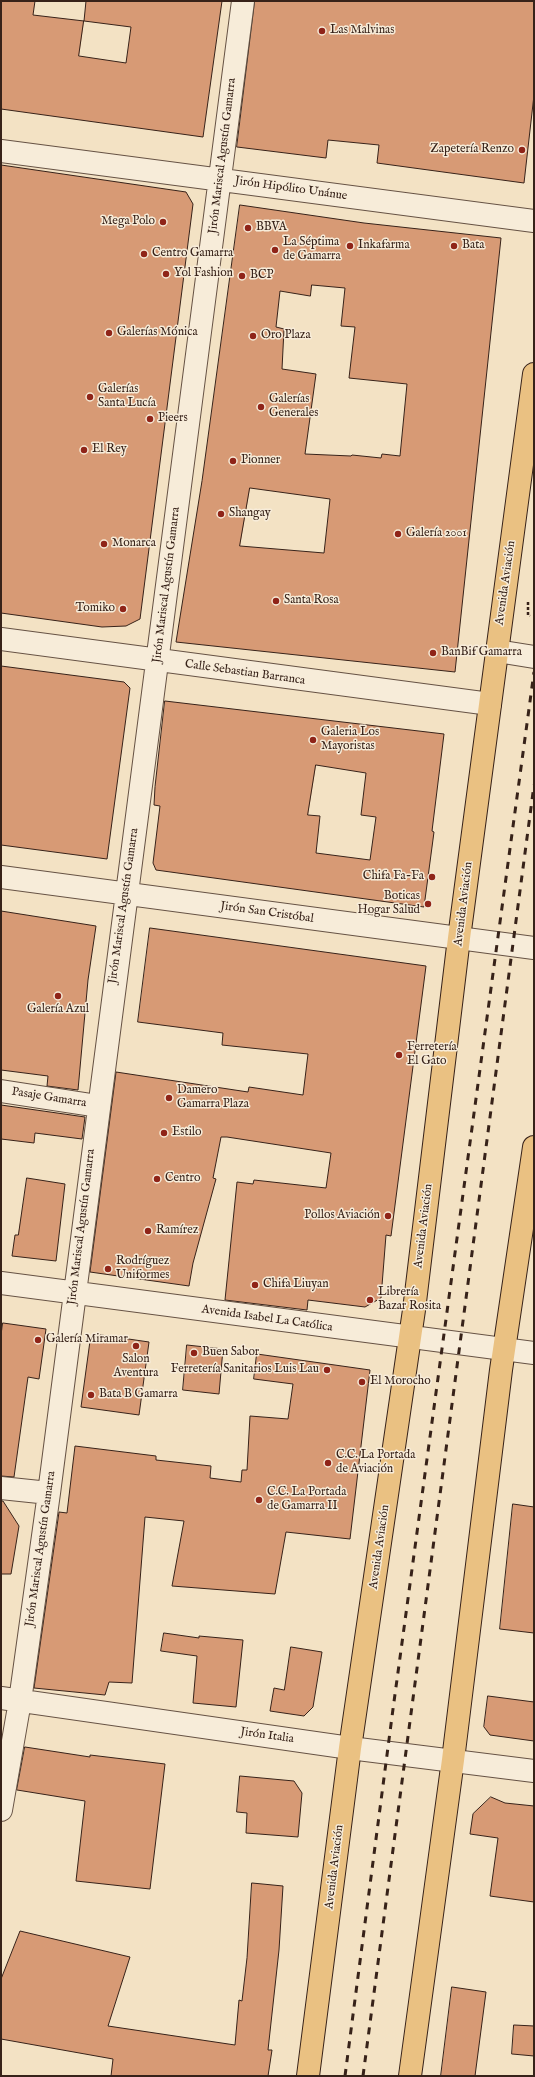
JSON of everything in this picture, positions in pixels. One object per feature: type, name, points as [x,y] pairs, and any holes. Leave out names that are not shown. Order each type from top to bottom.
[{"type":"main road","name":"Avenida Aviación","points":[[308,2076],[350,1748],[410,1338],[459,938],[534,374]]},
{"type":"main road","points":[[410,2076],[453,1760],[504,1349],[534,1147]]},
{"type":"street","name":"Jirón Mariscal Agustín Gamarra","points":[[1,1810],[10,1700],[49,1493],[73,1293],[243,1]]},
{"type":"street","name":"Jirón Hipólito Unánue","points":[[1,151],[534,221]]},
{"type":"street","name":"Calle Sebastian Barranca","points":[[1,640],[490,704]]},
{"type":"street","points":[[497,651],[534,657]]},
{"type":"street","name":"Jirón San Cristóbal","points":[[1,877],[534,948]]},
{"type":"street","name":"Pasaje Gamarra","points":[[1,1091],[98,1106]]},
{"type":"street","name":"Avenida Isabel La Católica","points":[[1,1283],[410,1338],[534,1353]]},
{"type":"street","points":[[1,1488],[49,1493]]},
{"type":"street","name":"Jirón Italia","points":[[10,1700],[350,1748],[534,1771]]},
{"type":"building","points":[[1,1],[35,1],[33,15],[84,21],[86,1],[222,1],[203,137],[1,109]],"holes":[[[84,21],[131,27],[126,63],[79,56]]]},
{"type":"building","points":[[255,1],[534,1],[534,95],[524,183],[377,163],[379,145],[328,140],[326,158],[237,147]]},
{"type":"building","points":[[1,165],[186,192],[193,204],[140,619],[126,626],[102,627],[1,613]]},
{"type":"building","points":[[240,205],[364,223],[501,238],[455,672],[176,642],[202,481]],"holes":[[[312,285],[345,288],[341,326],[355,327],[349,378],[407,384],[400,456],[382,454],[381,458],[352,455],[305,454],[316,374],[282,369],[284,329],[276,327],[280,291],[310,296]],[[250,488],[330,499],[324,553],[240,546]]]},
{"type":"building","points":[[1,666],[124,682],[130,688],[107,859],[1,845]]},
{"type":"building","points":[[165,701],[444,734],[432,831],[434,832],[424,907],[156,870],[153,863],[160,806],[154,805]],"holes":[[[316,765],[366,773],[361,815],[376,817],[370,860],[316,853],[320,816],[308,815]]]},
{"type":"building","points":[[1,911],[96,926],[88,980],[78,1090],[47,1086],[48,1076],[1,1070]]},
{"type":"building","points":[[150,928],[426,966],[391,1236],[386,1235],[381,1298],[365,1307],[308,1300],[307,1310],[225,1300],[237,1182],[253,1184],[254,1180],[326,1188],[331,1153],[227,1137],[221,1137],[213,1178],[216,1179],[193,1263],[189,1286],[90,1272],[116,1072],[248,1092],[249,1087],[303,1095],[308,1054],[222,1045],[223,1033],[138,1022]]},
{"type":"building","points":[[1,1105],[85,1117],[82,1139],[35,1133],[34,1143],[1,1139]]},
{"type":"building","points":[[27,1178],[65,1184],[56,1261],[12,1256],[15,1235],[18,1235]]},
{"type":"building","points":[[3,1323],[46,1329],[39,1379],[28,1377],[14,1477],[1,1476],[1,1335]]},
{"type":"building","points":[[101,1335],[149,1342],[139,1415],[81,1407],[90,1341]]},
{"type":"building","points":[[187,1345],[223,1349],[219,1394],[183,1390]]},
{"type":"building","points":[[257,1354],[370,1370],[350,1539],[286,1532],[275,1594],[172,1586],[184,1521],[145,1517],[132,1683],[109,1682],[105,1695],[34,1688],[59,1512],[67,1513],[75,1446],[156,1456],[156,1460],[211,1466],[210,1478],[241,1482],[242,1470],[247,1470],[250,1416],[288,1419],[293,1384],[254,1379]]},
{"type":"building","points":[[1,1501],[3,1501],[19,1526],[11,1574],[1,1574]]},
{"type":"building","points":[[513,1504],[534,1507],[534,1633],[500,1629]]},
{"type":"building","points":[[164,1633],[199,1638],[199,1636],[243,1640],[236,1707],[193,1703],[197,1656],[161,1651]]},
{"type":"building","points":[[291,1647],[322,1652],[313,1707],[304,1716],[270,1711],[274,1688],[284,1690]]},
{"type":"building","points":[[488,1696],[534,1702],[534,1741],[490,1735],[484,1727]]},
{"type":"building","points":[[25,1747],[90,1757],[90,1755],[165,1764],[150,1889],[76,1881],[85,1801],[17,1790]]},
{"type":"building","points":[[240,1776],[294,1781],[302,1793],[298,1837],[246,1833],[247,1813],[237,1812]]},
{"type":"building","points":[[491,1797],[505,1803],[534,1806],[534,1902],[490,1896],[498,1838],[470,1834],[473,1814]]},
{"type":"building","points":[[252,1883],[283,1886],[279,1950],[268,2050],[272,2050],[268,2076],[111,2076],[113,2059],[1,2039],[1,1979],[20,1931],[130,1957],[108,2026],[235,2045],[239,2000],[242,2001],[247,1958]]},
{"type":"building","points":[[452,1987],[486,1992],[475,2076],[441,2076]]},
{"type":"building","points":[[514,2025],[534,2026],[534,2056],[512,2054]]},
{"type":"railway","points":[[345,2076],[393,1709],[534,672]]},
{"type":"railway","points":[[363,2076],[534,785]]},
{"type":"place","name":"Las Malvinas","points":[[322,31]]},
{"type":"place","name":"Zapetería Renzo","points":[[522,150]]},
{"type":"place","name":"Mega Polo","points":[[163,222]]},
{"type":"place","name":"BBVA","points":[[248,228]]},
{"type":"place","name":"Inkafarma","points":[[350,246]]},
{"type":"place","name":"Bata","points":[[454,246]]},
{"type":"place","name":"La Séptima de Gamarra","points":[[275,250]]},
{"type":"place","name":"Centro Gamarra","points":[[144,254]]},
{"type":"place","name":"Yol Fashion","points":[[166,274]]},
{"type":"place","name":"BCP","points":[[242,276]]},
{"type":"place","name":"Galerías Mónica","points":[[109,333]]},
{"type":"place","name":"Oro Plaza","points":[[253,336]]},
{"type":"place","name":"Galerías Santa Lucía","points":[[90,397]]},
{"type":"place","name":"Galerías Generales","points":[[261,407]]},
{"type":"place","name":"Pieers","points":[[150,419]]},
{"type":"place","name":"El Rey","points":[[84,450]]},
{"type":"place","name":"Pionner","points":[[233,461]]},
{"type":"place","name":"Shangay","points":[[221,514]]},
{"type":"place","name":"Galería 2001","points":[[398,534]]},
{"type":"place","name":"Monarca","points":[[104,544]]},
{"type":"place","name":"Santa Rosa","points":[[276,601]]},
{"type":"place","name":"Tomiko","points":[[123,609]]},
{"type":"place","name":"BanBif Gamarra","points":[[433,653]]},
{"type":"place","name":"Galeria Los Mayoristas","points":[[313,740]]},
{"type":"place","name":"Chifa Fa-Fa","points":[[432,877]]},
{"type":"place","name":"Boticas Hogar Salud","points":[[428,904]]},
{"type":"place","name":"Galería Azul","points":[[58,996]]},
{"type":"place","name":"Ferretería El Gato","points":[[399,1055]]},
{"type":"place","name":"Damero Gamarra Plaza","points":[[169,1098]]},
{"type":"place","name":"Estilo","points":[[164,1133]]},
{"type":"place","name":"Centro","points":[[157,1179]]},
{"type":"place","name":"Pollos Aviación","points":[[388,1216]]},
{"type":"place","name":"Ramírez","points":[[148,1231]]},
{"type":"place","name":"Rodríguez Uniformes","points":[[108,1269]]},
{"type":"place","name":"Chifa Liuyan","points":[[255,1285]]},
{"type":"place","name":"Librería Bazar Rosita","points":[[370,1300]]},
{"type":"place","name":"Galería Miramar","points":[[38,1340]]},
{"type":"place","name":"Salon Aventura","points":[[136,1346]]},
{"type":"place","name":"Buen Sabor","points":[[194,1353]]},
{"type":"place","name":"Ferretería Sanitarios Luis Lau","points":[[327,1370]]},
{"type":"place","name":"El Morocho","points":[[362,1382]]},
{"type":"place","name":"Bata B Gamarra","points":[[91,1395]]},
{"type":"place","name":"C.C. La Portada de Aviación","points":[[328,1463]]},
{"type":"place","name":"C.C. La Portada de Gamarra II","points":[[259,1500]]}]
